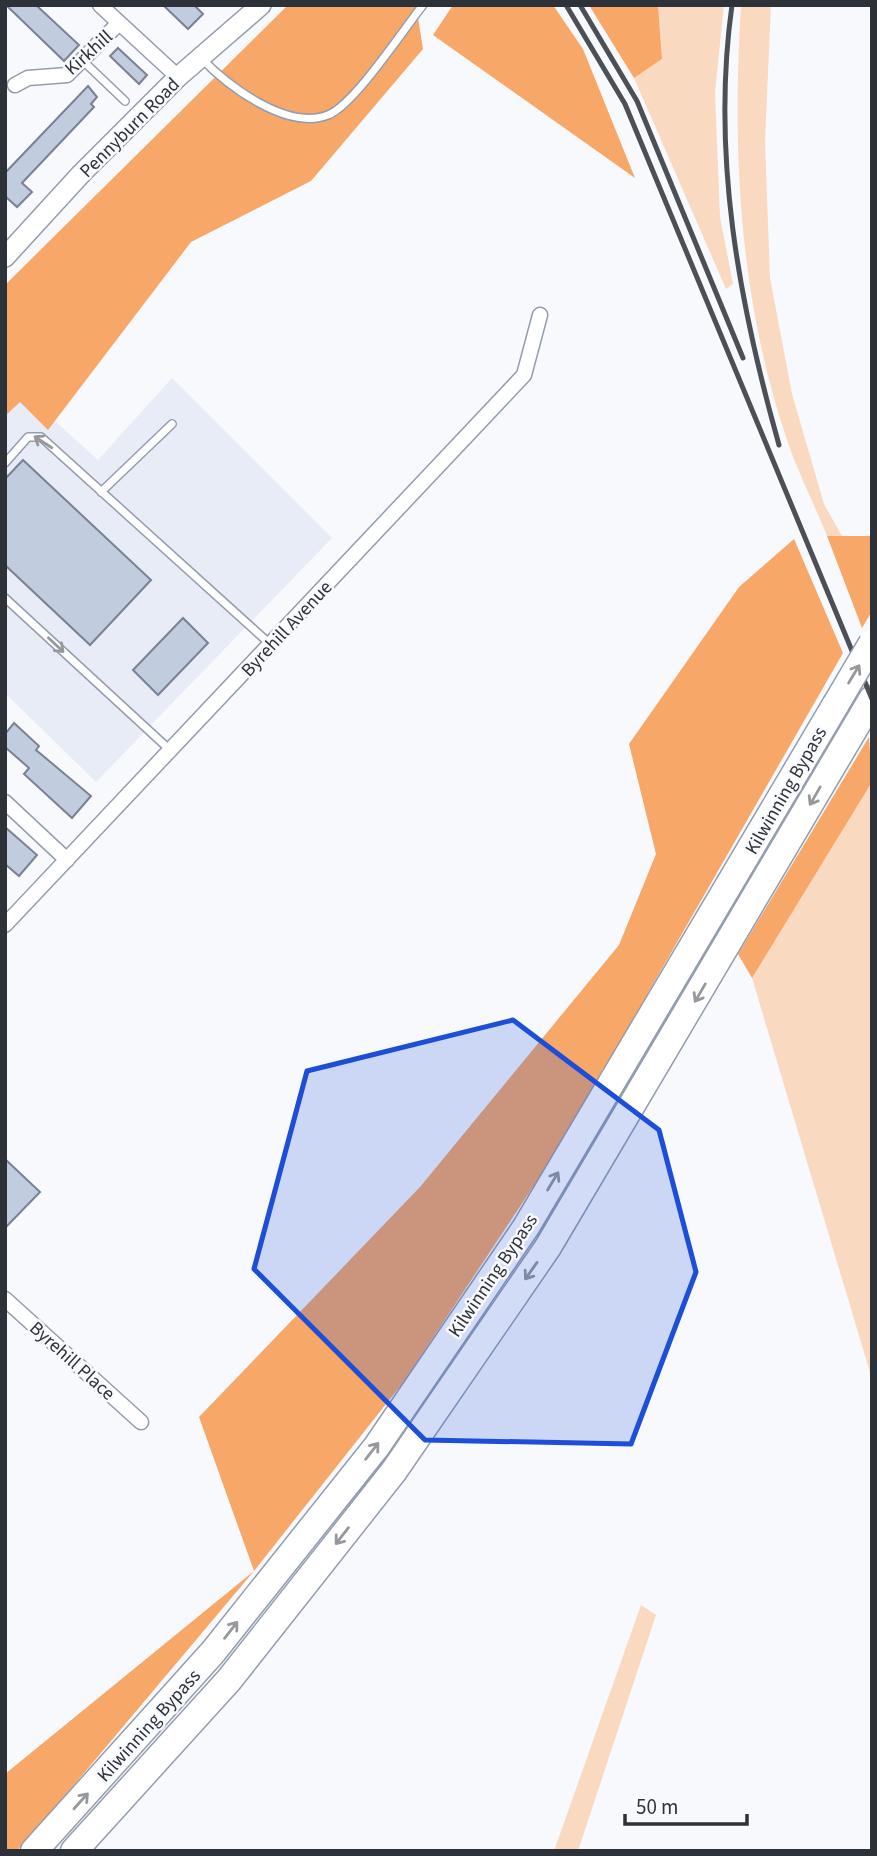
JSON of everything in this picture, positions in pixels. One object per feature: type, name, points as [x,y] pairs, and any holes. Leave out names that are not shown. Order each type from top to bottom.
[{"type":"highway","name":"Kilwinning Bypass","points":[[34,1851],[213,1652],[377,1446],[526,1227],[872,643]]},
{"type":"highway","name":"Kilwinning Bypass","points":[[74,1851],[229,1679],[394,1471],[548,1247],[872,699]]},
{"type":"street","points":[[100,5],[178,78]]},
{"type":"street","name":"Pennyburn Road","points":[[5,257],[81,174],[178,78],[261,5]]},
{"type":"street","name":"Kirkhill","points":[[15,85],[28,78],[64,76],[119,23]]},
{"type":"street","name":"Byrehill Avenue","points":[[5,925],[524,375],[540,315]]},
{"type":"street","points":[[5,802],[67,860]]},
{"type":"street","name":"Byrehill Place","points":[[5,1298],[141,1422]]},
{"type":"lane","points":[[200,58],[212,70],[271,111],[315,118],[330,115],[346,102],[423,5]]},
{"type":"lane","points":[[82,60],[125,101]]},
{"type":"lane","points":[[101,492],[172,424]]},
{"type":"lane","points":[[5,463],[28,437],[36,435],[270,645]]},
{"type":"lane","points":[[5,598],[170,750]]},
{"type":"highlighted area","points":[[513,1020],[659,1130],[696,1272],[631,1444],[425,1440],[254,1269],[307,1071]]},
{"type":"shaded area","points":[[288,5],[416,5],[423,49],[311,181],[191,242],[48,430],[20,402],[5,416],[5,285]]},
{"type":"shaded area","points":[[453,5],[553,5],[583,49],[635,178],[433,35]]},
{"type":"shaded area","points":[[589,5],[658,5],[662,59],[634,78]]},
{"type":"shaded area","points":[[658,5],[724,5],[715,92],[720,217],[733,284],[726,289],[634,78],[662,59]]},
{"type":"shaded area","points":[[741,5],[771,5],[765,141],[770,278],[792,394],[824,504],[843,538],[827,536],[795,462],[770,384],[758,331],[749,277],[739,169],[738,59]]},
{"type":"shaded area","points":[[172,378],[332,538],[96,782],[5,693],[5,406],[18,392],[98,460]]},
{"type":"shaded area","points":[[827,536],[872,536],[872,611],[862,628]]},
{"type":"shaded area","points":[[794,539],[843,653],[562,1143],[405,1380],[254,1571],[199,1417],[420,1187],[619,945],[656,854],[629,744],[739,587]]},
{"type":"shaded area","points":[[869,737],[872,782],[752,978],[738,954]]},
{"type":"shaded area","points":[[872,782],[872,1379],[752,978]]},
{"type":"shaded area","points":[[254,1571],[26,1842],[16,1851],[5,1851],[5,1774]]},
{"type":"shaded area","points":[[641,1605],[656,1615],[578,1851],[554,1851]]},
{"type":"building","points":[[6,5],[36,5],[79,45],[64,61]]},
{"type":"building","points":[[163,5],[194,5],[203,14],[188,29]]},
{"type":"building","points":[[118,48],[147,75],[139,84],[110,56]]},
{"type":"building","points":[[88,86],[97,97],[91,104],[94,107],[22,183],[32,192],[17,207],[5,196],[5,173]]},
{"type":"building","points":[[23,460],[151,580],[90,645],[5,565],[5,479]]},
{"type":"building","points":[[183,618],[208,643],[158,695],[133,670]]},
{"type":"building","points":[[14,723],[39,746],[36,750],[91,796],[72,818],[24,774],[29,768],[5,747],[5,734]]},
{"type":"building","points":[[5,827],[37,855],[19,876],[5,864]]},
{"type":"building","points":[[5,1159],[40,1192],[5,1228]]},
{"type":"railway","points":[[566,5],[625,104],[872,699]]},
{"type":"railway","points":[[580,5],[637,101],[743,358]]},
{"type":"railway","points":[[732,5],[726,61],[727,172],[741,283],[779,445]]}]
